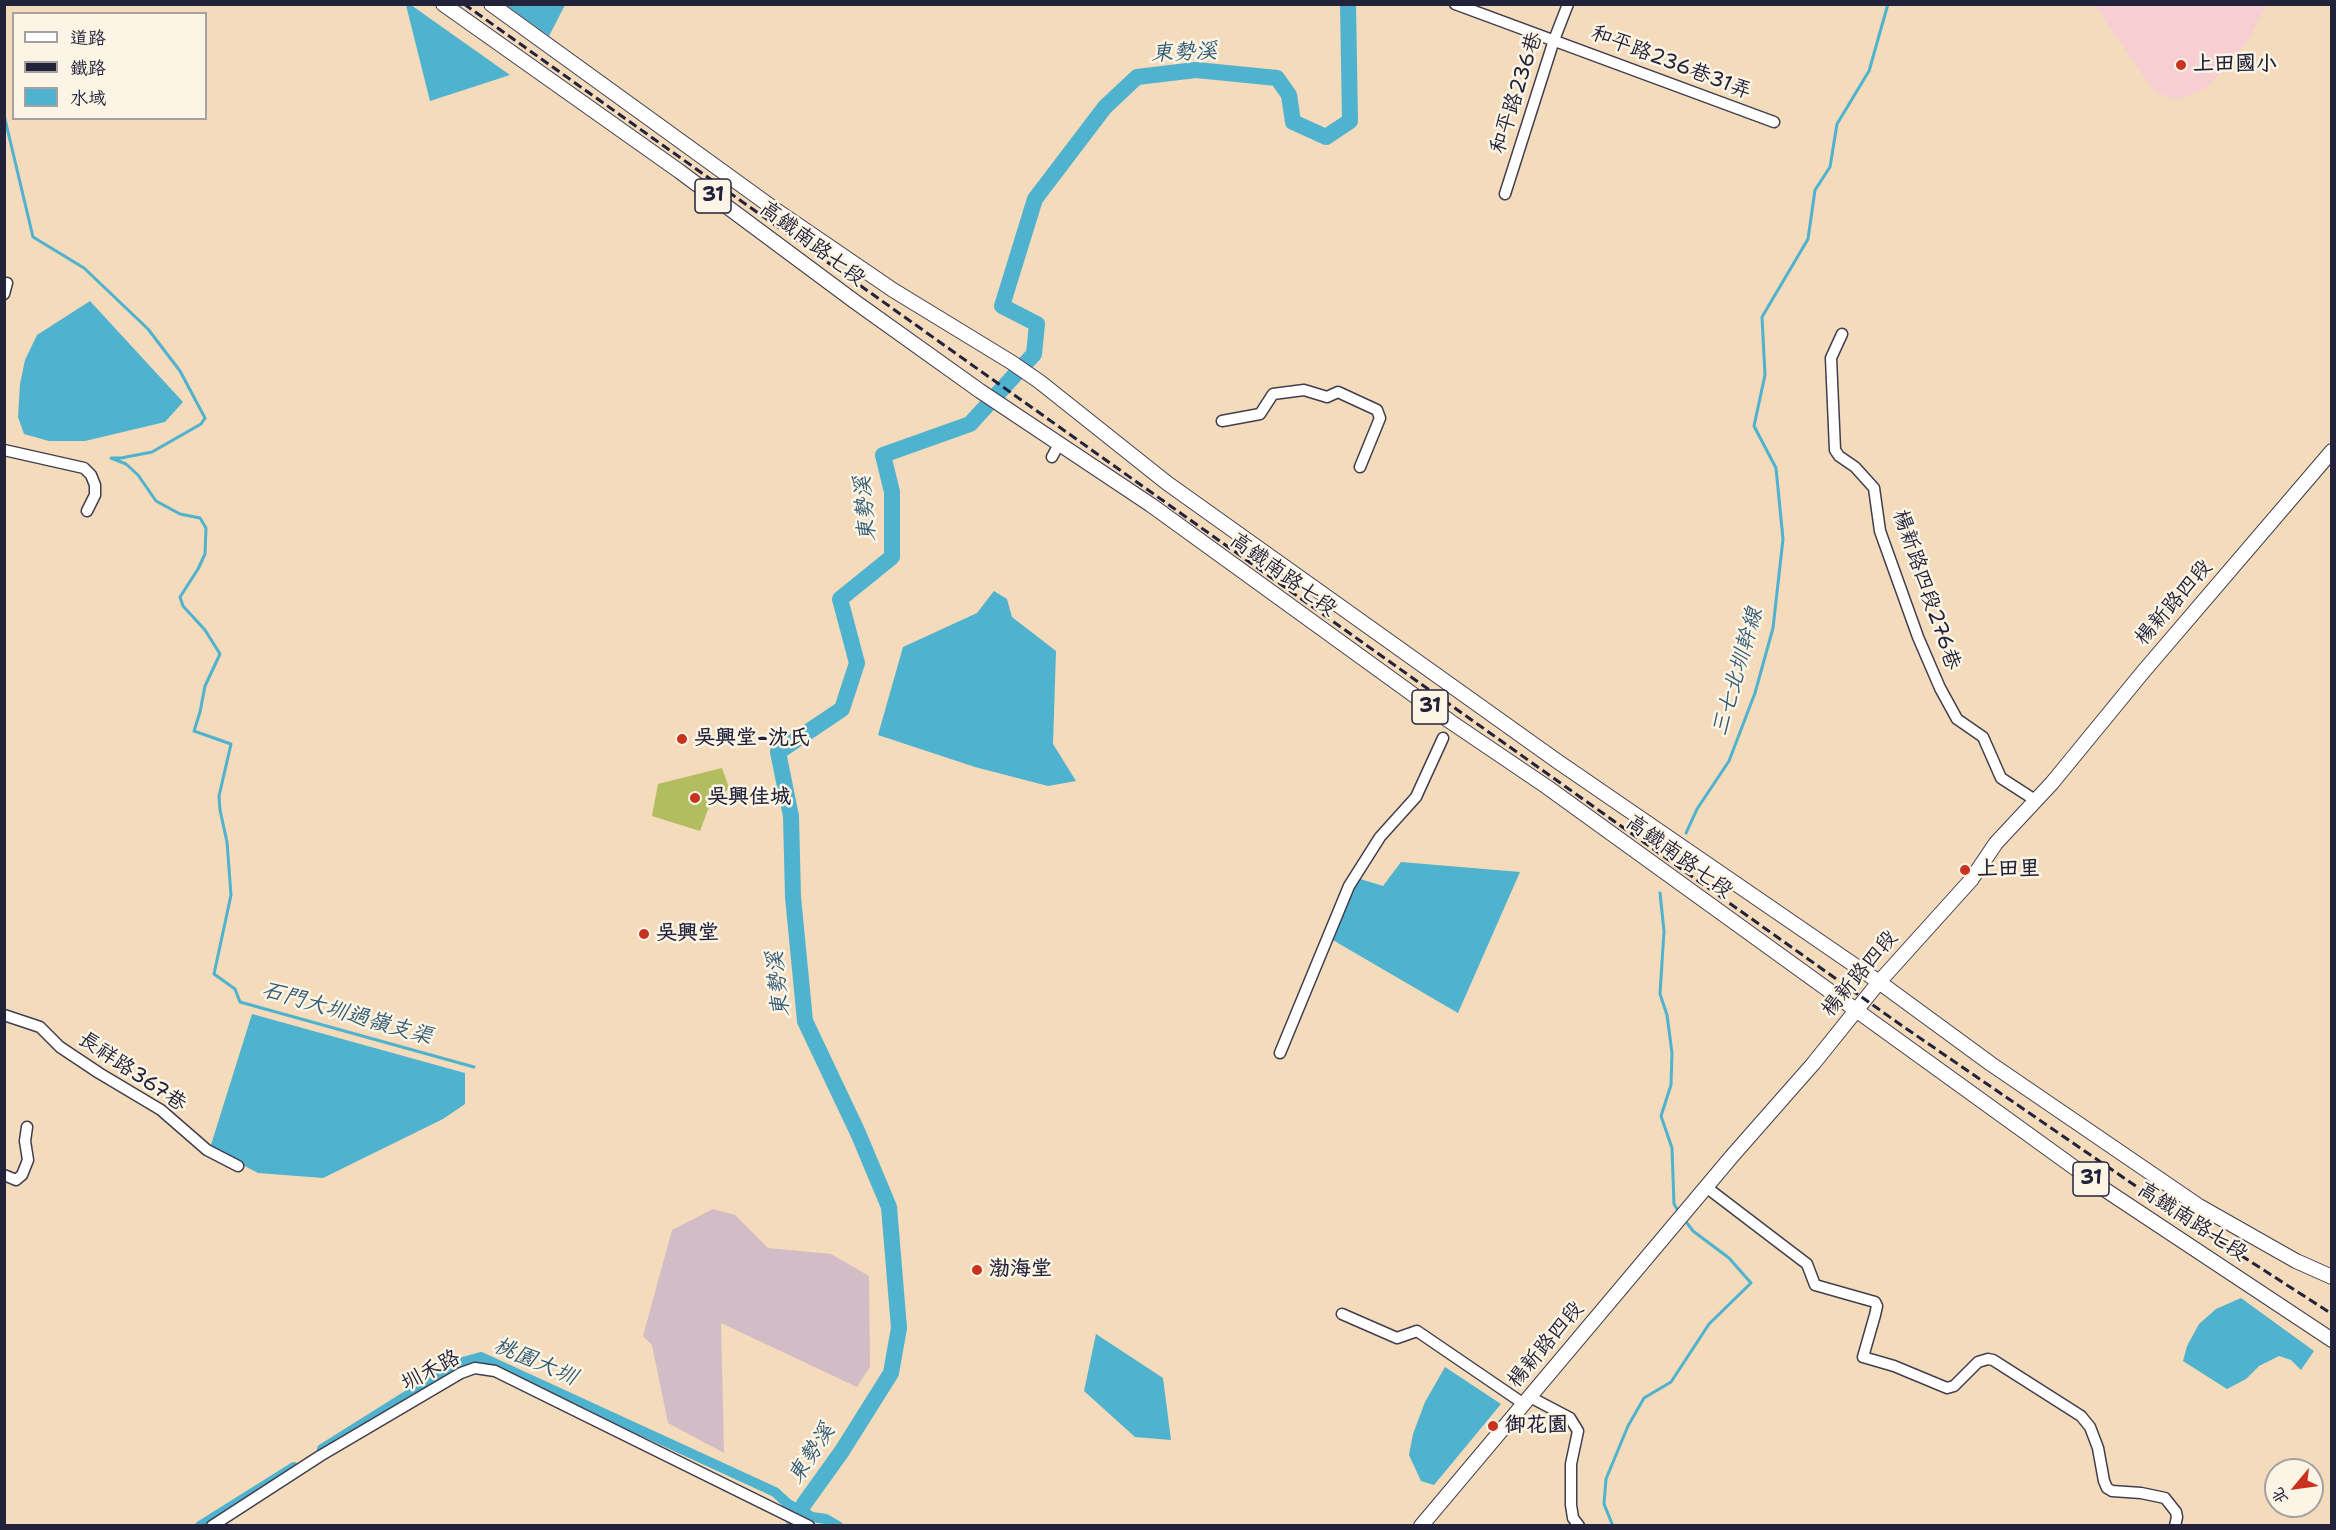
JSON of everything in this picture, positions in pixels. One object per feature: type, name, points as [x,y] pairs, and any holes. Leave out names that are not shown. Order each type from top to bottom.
[{"type":"main road","name":"高鐵南路七段","points":[[443,4],[679,171],[980,391],[1151,505],[1451,722],[1547,787],[2104,1189],[2331,1340]]},
{"type":"main road","name":"高鐵南路七段","points":[[491,4],[773,208],[893,290],[1011,362],[1129,448],[1167,483],[1557,761],[1879,982],[1991,1064],[2199,1206],[2296,1261],[2331,1277]]},
{"type":"main road","name":"楊新路四段","points":[[1421,1526],[1706,1187],[1813,1064],[1879,982],[1971,880],[1996,843],[2331,451]]},
{"type":"street","name":"和平路236巷31弄","points":[[1455,4],[1774,122]]},
{"type":"street","name":"和平路236巷","points":[[1505,194],[1554,40],[1568,4]]},
{"type":"street","name":"楊新路四段276巷","points":[[1842,334],[1831,358],[1835,450],[1874,488],[1880,531],[1918,637],[1940,688],[1957,719],[1983,737],[2001,778],[2035,800]]},
{"type":"street","points":[[1222,421],[1260,414],[1273,394],[1304,390],[1327,397],[1338,392],[1377,410],[1380,418],[1360,467]]},
{"type":"street","points":[[1052,457],[1059,444]]},
{"type":"street","points":[[4,450],[84,468],[91,475],[95,485],[95,495],[87,511]]},
{"type":"street","points":[[1280,1053],[1349,886],[1380,837],[1416,796],[1443,738]]},
{"type":"street","name":"長祥路367巷","points":[[4,1016],[40,1027],[60,1047],[161,1110],[207,1150],[238,1166]]},
{"type":"street","points":[[4,1175],[16,1180],[22,1175],[28,1160],[25,1141],[27,1127]]},
{"type":"street","points":[[1706,1187],[1807,1264],[1815,1286],[1875,1302],[1877,1306],[1863,1357],[1894,1366],[1947,1388],[1954,1386],[1978,1362],[1993,1360],[2081,1416],[2090,1428],[2098,1448],[2107,1488],[2112,1491],[2141,1492],[2165,1498],[2176,1512],[2175,1526]]},
{"type":"street","points":[[1342,1314],[1397,1338],[1417,1331],[1527,1401],[1570,1418],[1578,1431],[1571,1464],[1572,1512],[1579,1526]]},
{"type":"street","name":"圳禾路","points":[[212,1526],[320,1456],[461,1373],[475,1368],[495,1371],[809,1526]]},
{"type":"shaded area","name":"上田國小","points":[[2096,4],[2267,5],[2247,42],[2207,88],[2176,100],[2154,91],[2095,6]]},
{"type":"shaded area","points":[[713,1209],[735,1215],[768,1248],[831,1254],[869,1276],[870,1367],[857,1387],[721,1323],[724,1453],[668,1423],[652,1345],[643,1336],[672,1230]]},
{"type":"green space","points":[[722,768],[729,788],[709,807],[700,831],[652,816],[658,784]]},
{"type":"water","points":[[406,5],[411,5],[510,75],[430,101]]},
{"type":"water","points":[[506,5],[565,5],[549,36]]},
{"type":"water","points":[[90,301],[183,402],[165,422],[85,441],[49,441],[24,434],[18,417],[20,384],[25,360],[37,335]]},
{"type":"water","points":[[994,591],[1007,599],[1012,617],[1056,651],[1053,744],[1076,781],[1048,786],[975,767],[878,735],[903,647],[977,613]]},
{"type":"water","points":[[1401,862],[1520,872],[1458,1013],[1331,939],[1357,878],[1383,886]]},
{"type":"water","points":[[252,1014],[465,1073],[465,1104],[443,1119],[323,1178],[258,1173],[210,1148]]},
{"type":"water","points":[[2241,1298],[2314,1351],[2301,1370],[2291,1360],[2279,1356],[2259,1366],[2246,1379],[2227,1389],[2183,1361],[2187,1346],[2199,1324],[2216,1309]]},
{"type":"water","points":[[1096,1334],[1163,1378],[1171,1440],[1135,1437],[1084,1391]]},
{"type":"water","points":[[1445,1367],[1501,1404],[1434,1485],[1421,1481],[1409,1455],[1413,1434],[1425,1402]]},
{"type":"waterway","name":"東勢溪","points":[[794,1526],[804,1504],[842,1451],[891,1373],[899,1328],[889,1207],[858,1133],[805,1021],[793,897],[791,816],[778,752],[842,709],[857,663],[840,599],[892,557],[892,492],[883,455],[970,424],[1034,354],[1037,324],[1002,306],[1035,199],[1105,107],[1137,77],[1196,70],[1277,78],[1289,95],[1293,122],[1326,137],[1350,121],[1348,4]]},
{"type":"waterway","name":"三七北圳幹線","points":[[1686,833],[1697,809],[1729,761],[1755,693],[1773,628],[1783,539],[1776,468],[1754,426],[1765,375],[1762,317],[1808,239],[1815,190],[1830,167],[1837,124],[1869,71],[1888,4]]},
{"type":"waterway","name":"石門大圳過嶺支渠","points":[[4,115],[33,237],[84,268],[148,329],[180,371],[205,418],[201,424],[152,452],[111,458],[126,464],[138,475],[156,501],[180,514],[200,518],[206,528],[205,554],[180,597],[183,606],[205,630],[220,654],[205,686],[194,731],[231,744],[219,796],[227,842],[231,895],[214,974],[235,989],[240,1002],[474,1067]]},
{"type":"waterway","name":"三七北圳幹線","points":[[1660,893],[1664,931],[1660,994],[1667,1015],[1672,1053],[1671,1085],[1661,1116],[1672,1148],[1674,1204],[1677,1209]]},
{"type":"waterway","name":"三七北圳幹線","points":[[1613,1526],[1604,1504],[1606,1479],[1628,1426],[1644,1398],[1671,1382],[1709,1324],[1751,1283],[1729,1258],[1693,1231],[1687,1223]]},
{"type":"waterway","name":"桃園大圳","points":[[322,1449],[459,1363],[481,1357],[775,1492],[788,1504],[812,1517],[826,1519],[838,1526]]},
{"type":"waterway","name":"桃園大圳","points":[[200,1526],[294,1467]]},
{"type":"railway","points":[[464,4],[1901,1025],[2175,1213],[2332,1314]]},
{"type":"place","name":"上田國小","points":[[2181,65]]},
{"type":"place","name":"吳興堂-沈氏","points":[[682,739]]},
{"type":"place","name":"吳興佳城","points":[[695,798]]},
{"type":"place","name":"上田里","points":[[1965,870]]},
{"type":"place","name":"吳興堂","points":[[644,934]]},
{"type":"place","name":"渤海堂","points":[[977,1270]]},
{"type":"place","name":"御花園","points":[[1493,1426]]}]
